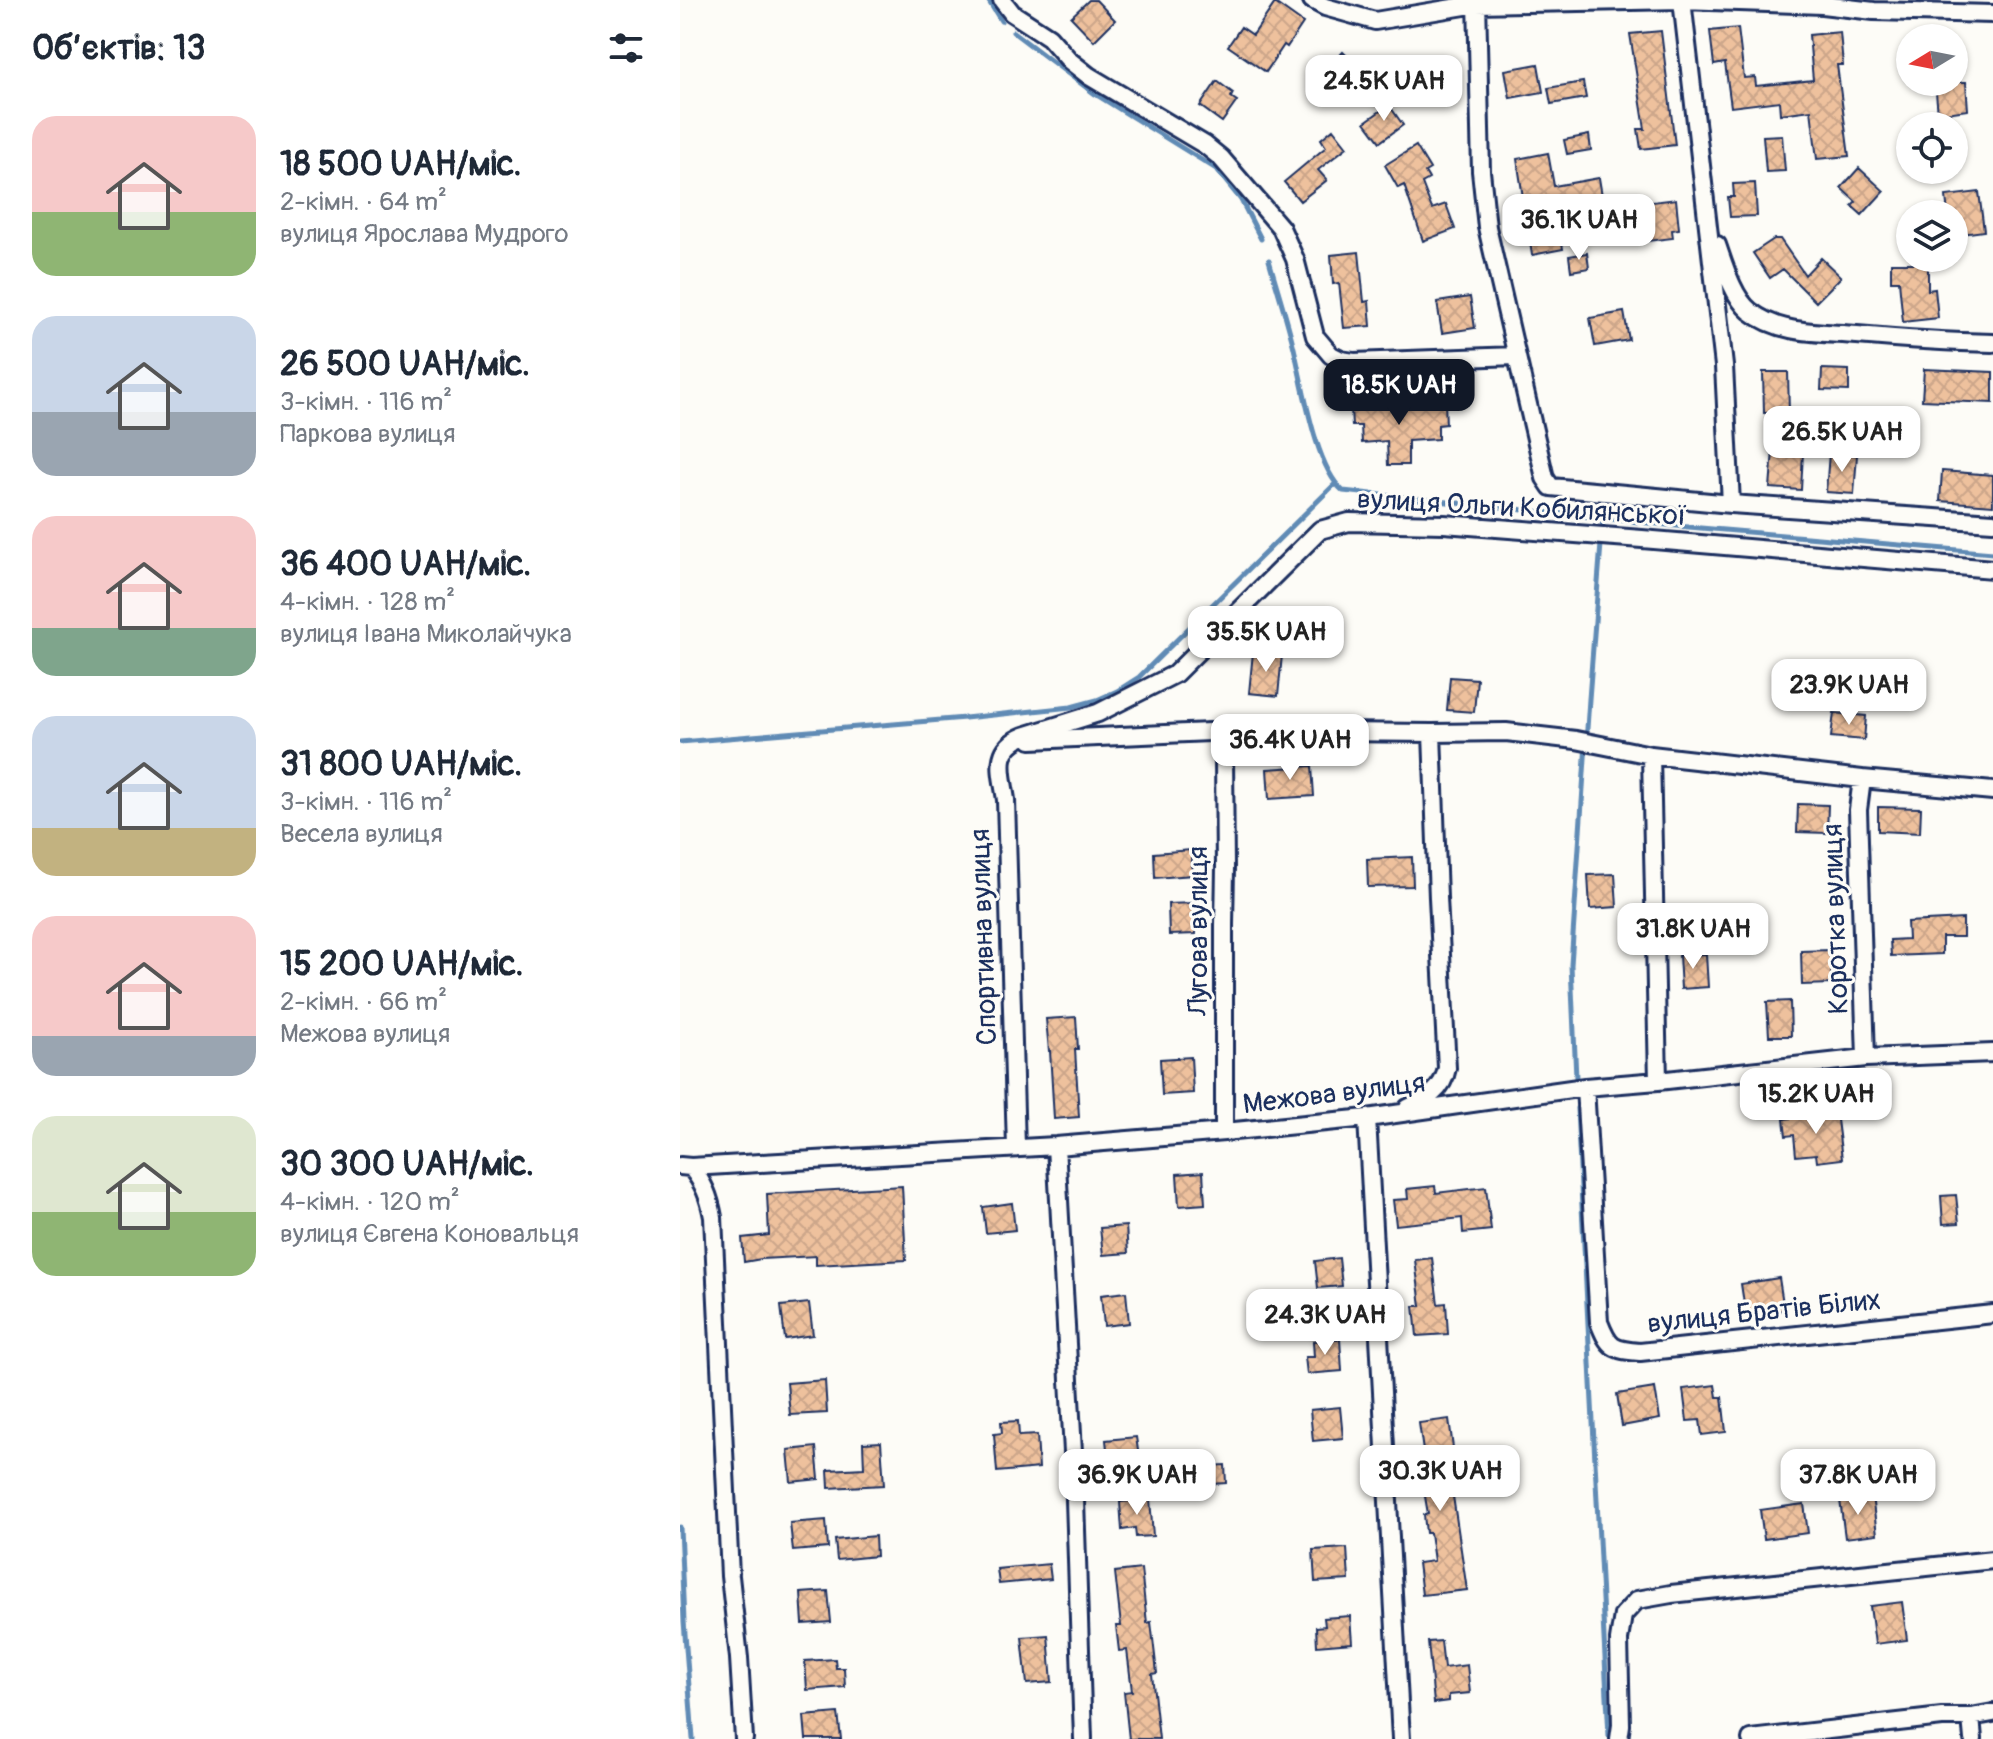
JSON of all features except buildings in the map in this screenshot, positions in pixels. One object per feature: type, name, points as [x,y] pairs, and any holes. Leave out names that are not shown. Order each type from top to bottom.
[{"type":"street","points":[[1002,0],[1012,13],[1049,37],[1070,61],[1096,81],[1205,145],[1221,158],[1281,228],[1295,259],[1315,336],[1331,355],[1354,362],[1516,356]]},
{"type":"street","points":[[1312,0],[1325,7],[1375,21],[1477,2],[1682,0],[1993,14]]},
{"type":"street","points":[[1682,0],[1724,366],[1731,504]]},
{"type":"street","points":[[1477,2],[1483,198],[1487,227],[1545,478],[1551,487],[1731,504],[1993,522]]},
{"type":"street","points":[[1709,223],[1732,287],[1748,310],[1774,325],[1809,332],[1993,343]]},
{"type":"street","name":"вулиця Ольги Кобилянської","points":[[1019,739],[1098,713],[1175,674],[1320,530],[1349,522],[1444,524],[1993,569]]},
{"type":"street","points":[[1019,739],[1232,731],[1506,732],[1584,741],[1651,755],[1993,791]]},
{"type":"street","name":"Лугова вулиця","points":[[1224,1132],[1224,756],[1232,731]]},
{"type":"street","points":[[1395,1114],[1440,1088],[1447,1068],[1432,733]]},
{"type":"street","name":"Спортивна вулиця","points":[[1016,1148],[1006,800],[1002,757],[1006,747],[1019,739]]},
{"type":"street","points":[[1651,755],[1658,1081]]},
{"type":"street","name":"Коротка вулиця","points":[[1862,779],[1858,810],[1866,1058]]},
{"type":"street","name":"Межова вулиця","points":[[686,1166],[1056,1146],[1224,1132],[1367,1118],[1585,1087],[1866,1058],[1993,1053]]},
{"type":"street","name":"вулиця Братів Білих","points":[[1585,1087],[1599,1322],[1606,1340],[1619,1350],[1640,1352],[1993,1314]]},
{"type":"street","points":[[1367,1118],[1401,1739]]},
{"type":"street","points":[[1056,1146],[1074,1470],[1083,1739]]},
{"type":"street","points":[[686,1166],[702,1181],[710,1197],[713,1217],[730,1576],[744,1739]]},
{"type":"street","points":[[1619,1739],[1619,1640],[1623,1615],[1637,1600],[1993,1560]]},
{"type":"street","points":[[1751,1739],[1993,1713]]},
{"type":"street","points":[[1971,1717],[1973,1739]]},
{"type":"waterway","points":[[988,0],[1001,21]]},
{"type":"waterway","points":[[1013,32],[1095,94],[1216,169],[1241,200],[1261,239]]},
{"type":"waterway","points":[[1269,260],[1317,443],[1324,463],[1343,491],[1677,526],[1993,553]]},
{"type":"waterway","points":[[680,742],[965,718],[1071,707],[1097,700],[1139,677],[1335,484]]},
{"type":"waterway","points":[[1576,1078],[1571,965],[1603,518]]},
{"type":"waterway","points":[[1577,1108],[1609,1736]]},
{"type":"waterway","points":[[680,1527],[693,1739]]}]
